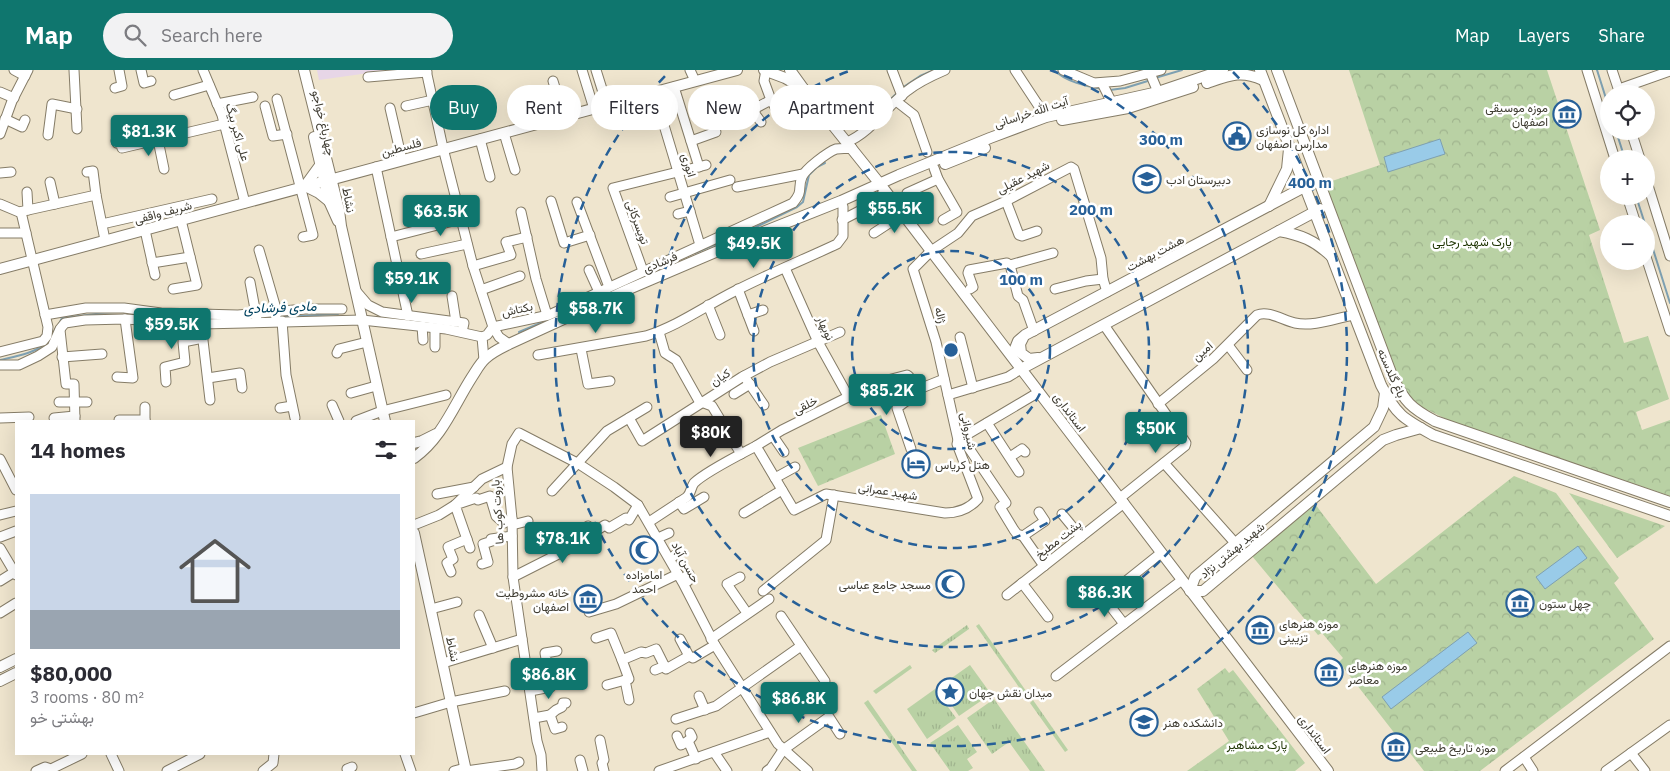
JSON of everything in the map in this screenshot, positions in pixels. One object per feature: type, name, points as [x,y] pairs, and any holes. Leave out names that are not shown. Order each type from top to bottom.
[{"type":"main road","name":"چهارباغ خواجو","points":[[299,70],[320,164],[328,180]]},
{"type":"main road","name":"چهارباغ خواجو","points":[[304,70],[328,180]]},
{"type":"main road","name":"فلسطین","points":[[678,86],[737,70]]},
{"type":"main road","points":[[765,70],[798,85]]},
{"type":"main road","name":"استانداری","points":[[790,70],[801,85]]},
{"type":"main road","name":"آیت الله خراسانی","points":[[883,188],[934,168],[1046,117],[1158,92],[1223,70]]},
{"type":"main road","name":"باغ گلدسته","points":[[1277,70],[1394,378],[1403,397],[1415,409],[1435,421],[1670,502]]},
{"type":"main road","name":"آیت الله خراسانی","points":[[883,188],[1005,136],[1048,123],[1128,108],[1239,73],[1256,76],[1262,75]]},
{"type":"main road","name":"باغ گلدسته","points":[[1262,75],[1385,393],[1399,414],[1434,435],[1670,516]]},
{"type":"main road","name":"فلسطین","points":[[328,180],[515,130]]},
{"type":"main road","name":"استانداری","points":[[838,130],[1328,771]]},
{"type":"main road","points":[[1269,206],[1287,169],[1289,146]]},
{"type":"main road","points":[[320,164],[302,187],[320,193],[329,201]]},
{"type":"main road","name":"شریف واقفی","points":[[0,269],[328,180]]},
{"type":"main road","name":"نشاط","points":[[328,180],[329,201],[332,211],[341,226]]},
{"type":"main road","name":"نشاط","points":[[328,180],[339,210],[384,416]]},
{"type":"main road","name":"هشت بهشت","points":[[1030,333],[1319,180]]},
{"type":"main road","name":"فرشادی","points":[[415,457],[440,433],[460,395],[484,360],[495,351],[636,286],[753,236],[841,201],[883,188]]},
{"type":"main road","points":[[1021,368],[1328,205]]},
{"type":"main road","points":[[1279,231],[1299,234],[1319,244],[1334,260]]},
{"type":"main road","points":[[1030,333],[1020,344],[1022,353],[1030,359],[1040,358]]},
{"type":"main road","points":[[1012,356],[1018,341],[1030,333]]},
{"type":"main road","name":"شهید بهشتی نژاد","points":[[1385,393],[1383,408],[1374,427],[1195,577],[1190,591],[1203,590],[1383,440],[1421,428]]},
{"type":"main road","points":[[415,442],[422,441],[440,433]]},
{"type":"main road","points":[[1490,454],[1494,442]]},
{"type":"main road","points":[[1647,508],[1651,496]]},
{"type":"main road","name":"نشاط","points":[[415,537],[466,770]]},
{"type":"main road","points":[[0,667],[15,660]]},
{"type":"main road","points":[[0,681],[15,674]]},
{"type":"street","points":[[0,134],[14,98],[27,73],[14,70]]},
{"type":"street","points":[[74,70],[77,129]]},
{"type":"street","points":[[115,88],[122,86],[118,70]]},
{"type":"street","points":[[141,70],[144,83],[152,82]]},
{"type":"street","name":"علی اکبر بیگ","points":[[203,70],[224,124],[245,202]]},
{"type":"street","points":[[582,70],[591,98]]},
{"type":"street","points":[[596,70],[601,85]]},
{"type":"street","points":[[690,70],[695,81]]},
{"type":"street","points":[[765,70],[764,81],[770,97]]},
{"type":"street","points":[[892,70],[899,98],[914,115],[927,152]]},
{"type":"street","points":[[738,187],[803,174],[819,160],[835,150],[850,145],[899,98],[927,78],[945,70]]},
{"type":"street","points":[[1015,70],[1046,117]]},
{"type":"street","points":[[1063,70],[1094,83],[1120,81],[1161,70]]},
{"type":"street","points":[[1587,70],[1612,150]]},
{"type":"street","points":[[1612,70],[1617,85]]},
{"type":"street","points":[[368,77],[426,71],[430,88]]},
{"type":"street","points":[[1636,85],[1670,71]]},
{"type":"street","points":[[1150,73],[1158,92]]},
{"type":"street","points":[[553,81],[554,85]]},
{"type":"street","points":[[1102,83],[1112,103]]},
{"type":"street","points":[[174,95],[209,85]]},
{"type":"street","points":[[0,92],[14,98]]},
{"type":"street","points":[[217,104],[253,97]]},
{"type":"street","points":[[277,99],[302,187],[313,235],[303,237]]},
{"type":"street","points":[[678,100],[691,141],[703,166],[678,172]]},
{"type":"street","points":[[406,106],[430,101]]},
{"type":"street","points":[[48,135],[52,104],[77,109]]},
{"type":"street","points":[[265,106],[273,136],[287,134]]},
{"type":"street","points":[[390,108],[402,160]]},
{"type":"street","points":[[6,119],[22,127],[25,120]]},
{"type":"street","points":[[139,121],[145,143]]},
{"type":"street","points":[[116,141],[117,143],[120,142],[122,148],[224,124]]},
{"type":"street","points":[[440,130],[473,266],[493,327],[499,337],[509,344]]},
{"type":"street","name":"انوری","points":[[665,130],[700,245]]},
{"type":"street","points":[[691,141],[716,132]]},
{"type":"street","points":[[504,133],[515,170]]},
{"type":"street","points":[[480,139],[490,177]]},
{"type":"street","points":[[158,140],[164,169]]},
{"type":"street","points":[[376,167],[408,316]]},
{"type":"street","name":"شهید عقیلی","points":[[931,251],[958,233],[972,216],[1006,201],[1071,167],[1074,170],[1093,230],[1101,258],[1103,279],[1107,292]]},
{"type":"street","points":[[934,168],[938,179],[957,212],[943,220]]},
{"type":"street","points":[[87,172],[93,171],[105,240]]},
{"type":"street","points":[[0,173],[11,172]]},
{"type":"street","name":"تویسرکانی","points":[[643,271],[613,188],[678,172]]},
{"type":"street","name":"بکتاش","points":[[493,327],[547,315],[793,203],[799,196],[803,174]]},
{"type":"street","points":[[907,193],[938,179]]},
{"type":"street","points":[[670,197],[730,180]]},
{"type":"street","points":[[50,182],[55,204]]},
{"type":"street","points":[[842,220],[873,204],[883,188]]},
{"type":"street","points":[[0,352],[43,341],[48,336],[48,327],[26,233],[24,211],[27,192]]},
{"type":"street","points":[[0,204],[13,210],[24,211],[96,195]]},
{"type":"street","points":[[102,224],[212,199]]},
{"type":"street","points":[[551,201],[564,243],[590,235]]},
{"type":"street","points":[[538,355],[646,336],[659,332],[672,327],[738,289],[837,244],[843,236],[843,207],[841,201]]},
{"type":"street","points":[[1006,201],[1019,235],[1022,236],[1037,231]]},
{"type":"street","points":[[577,202],[610,287]]},
{"type":"street","points":[[1654,205],[1670,256]]},
{"type":"street","points":[[173,289],[197,285],[175,207]]},
{"type":"street","points":[[678,214],[690,211]]},
{"type":"street","points":[[521,212],[536,279],[547,315]]},
{"type":"street","points":[[874,233],[903,214]]},
{"type":"street","points":[[390,237],[461,219]]},
{"type":"street","points":[[145,230],[155,275]]},
{"type":"street","points":[[0,233],[26,233]]},
{"type":"street","points":[[473,266],[511,255],[506,242],[527,237]]},
{"type":"street","points":[[421,254],[467,244]]},
{"type":"street","points":[[260,250],[279,321],[294,418]]},
{"type":"street","name":"ژاله","points":[[931,251],[913,269],[936,342],[948,395]]},
{"type":"street","points":[[970,289],[973,287],[968,273],[969,270],[1005,262],[1010,265],[1054,253]]},
{"type":"street","points":[[152,263],[190,257]]},
{"type":"street","points":[[1010,265],[1018,296],[1023,300],[1030,333]]},
{"type":"street","name":"نوبهار","points":[[785,268],[818,342],[848,396]]},
{"type":"street","points":[[589,270],[599,292]]},
{"type":"street","points":[[1650,270],[1670,331]]},
{"type":"street","points":[[481,290],[520,276]]},
{"type":"street","points":[[1056,289],[1086,281],[1103,279]]},
{"type":"street","points":[[250,282],[257,318]]},
{"type":"street","points":[[738,289],[754,331]]},
{"type":"street","points":[[356,291],[375,310],[459,329],[482,338]]},
{"type":"street","points":[[452,296],[459,329]]},
{"type":"street","points":[[708,305],[720,335]]},
{"type":"street","points":[[45,315],[84,308],[124,308],[227,320]]},
{"type":"street","points":[[84,308],[85,320]]},
{"type":"street","points":[[257,318],[277,312],[342,309]]},
{"type":"street","points":[[748,315],[763,310]]},
{"type":"street","name":"امین","points":[[1158,404],[1213,359],[1261,313],[1273,315],[1296,324],[1310,324],[1354,314]]},
{"type":"street","points":[[0,365],[19,365],[38,356],[52,348],[60,329],[65,323],[85,320],[126,319],[201,324],[257,318],[279,321],[362,320],[459,329]]},
{"type":"street","points":[[117,377],[132,378],[126,319]]},
{"type":"street","points":[[201,324],[210,400]]},
{"type":"street","points":[[1104,325],[1158,404]]},
{"type":"street","points":[[422,326],[423,340]]},
{"type":"street","points":[[48,327],[60,329]]},
{"type":"street","points":[[482,338],[493,327]]},
{"type":"street","points":[[435,328],[435,347]]},
{"type":"street","points":[[54,418],[70,419],[74,402],[74,384],[66,384],[60,329]]},
{"type":"street","points":[[659,332],[665,353],[676,360],[699,401],[712,406],[741,454]]},
{"type":"street","name":"کیان","points":[[629,418],[642,441],[703,402],[747,380],[770,362],[840,332]]},
{"type":"street","points":[[960,337],[973,388]]},
{"type":"street","points":[[166,382],[165,367],[185,362],[183,342],[203,338]]},
{"type":"street","points":[[482,338],[484,360]]},
{"type":"street","points":[[338,353],[339,349],[368,342]]},
{"type":"street","points":[[1228,344],[1247,370]]},
{"type":"street","points":[[581,348],[588,384],[610,381]]},
{"type":"street","points":[[62,357],[102,354]]},
{"type":"street","points":[[948,395],[1008,377],[1021,368]]},
{"type":"street","points":[[208,378],[240,373],[242,388]]},
{"type":"street","name":"خلقی","points":[[679,502],[691,493],[695,483],[741,454],[848,396],[876,383],[907,375],[918,389]]},
{"type":"street","points":[[277,379],[287,378]]},
{"type":"street","points":[[911,449],[897,408],[917,397],[918,389],[944,379]]},
{"type":"street","points":[[734,394],[747,380],[764,405]]},
{"type":"street","points":[[351,392],[376,386]]},
{"type":"street","points":[[1039,392],[960,439],[1006,503],[1000,507],[1017,534],[1023,536],[1044,566]]},
{"type":"street","points":[[362,420],[384,416],[446,395]]},
{"type":"street","name":"شیروانی","points":[[948,395],[960,439],[957,444],[978,499]]},
{"type":"street","points":[[59,402],[87,402]]},
{"type":"street","name":"پشت مطبخ","points":[[1008,594],[1080,537],[1185,446],[1186,443],[1158,404]]},
{"type":"street","points":[[332,405],[339,420]]},
{"type":"street","points":[[280,408],[292,406]]},
{"type":"street","points":[[119,420],[145,420],[145,407]]},
{"type":"street","points":[[552,491],[606,431],[647,407]]},
{"type":"street","points":[[0,418],[29,418]]},
{"type":"street","points":[[987,423],[1020,472]]},
{"type":"street","name":"حسن آباد","points":[[519,432],[576,463],[638,505],[684,583],[713,642],[770,732],[783,750],[808,771]]},
{"type":"street","name":"باروت کوب ها","points":[[519,432],[512,444],[507,467],[511,487],[513,576],[542,771]]},
{"type":"street","points":[[773,436],[784,452]]},
{"type":"street","points":[[744,513],[782,490],[756,446]]},
{"type":"street","points":[[1010,457],[1022,449],[1025,452]]},
{"type":"street","points":[[1,462],[15,469]]},
{"type":"street","points":[[1,462],[15,488]]},
{"type":"street","points":[[1164,463],[1236,544]]},
{"type":"street","points":[[415,525],[440,515],[455,505],[482,479],[507,467]]},
{"type":"street","points":[[775,478],[795,467]]},
{"type":"street","points":[[437,494],[475,487]]},
{"type":"street","name":"شهید عمرانی","points":[[782,490],[794,510],[826,494],[953,513],[967,508],[978,499]]},
{"type":"street","points":[[763,591],[826,540],[834,495]]},
{"type":"street","points":[[455,505],[476,498],[478,500],[490,496],[496,516],[504,523],[528,521]]},
{"type":"street","points":[[648,522],[679,502],[684,509],[704,497]]},
{"type":"street","points":[[455,505],[470,548]]},
{"type":"street","points":[[513,576],[586,540],[581,531],[606,525],[609,528],[626,518],[630,520],[638,505]]},
{"type":"street","points":[[0,515],[15,511]]},
{"type":"street","points":[[1023,536],[1045,522],[1039,512]]},
{"type":"street","points":[[1062,514],[1080,537]]},
{"type":"street","points":[[0,537],[15,531]]},
{"type":"street","points":[[658,538],[669,533]]},
{"type":"street","points":[[482,564],[488,562],[483,544],[492,541],[491,538],[512,536]]},
{"type":"street","points":[[451,572],[447,563],[453,559],[448,547],[467,539]]},
{"type":"street","points":[[0,548],[15,570]]},
{"type":"street","points":[[670,559],[680,551]]},
{"type":"street","points":[[1121,585],[1161,553]]},
{"type":"street","points":[[0,581],[15,573]]},
{"type":"street","points":[[589,612],[616,604],[678,574]]},
{"type":"street","points":[[684,583],[688,581],[685,576],[689,574]]},
{"type":"street","points":[[740,577],[728,584],[747,613]]},
{"type":"street","points":[[1056,676],[1182,580]]},
{"type":"street","points":[[1022,583],[1048,617]]},
{"type":"street","points":[[1104,598],[1124,624]]},
{"type":"street","points":[[622,660],[641,652],[646,653],[656,649],[666,669],[689,656],[693,658],[747,613],[769,599]]},
{"type":"street","points":[[431,609],[457,602]]},
{"type":"street","points":[[0,613],[15,604]]},
{"type":"street","points":[[479,615],[493,648]]},
{"type":"street","points":[[781,616],[825,681]]},
{"type":"street","points":[[596,638],[611,633],[629,679],[607,686]]},
{"type":"street","points":[[443,663],[522,639]]},
{"type":"street","points":[[680,639],[689,656]]},
{"type":"street","points":[[676,719],[716,706],[801,646]]},
{"type":"street","points":[[1505,771],[1669,648]]},
{"type":"street","points":[[530,691],[551,687],[545,653],[556,651]]},
{"type":"street","points":[[655,670],[664,666]]},
{"type":"street","points":[[527,674],[540,673]]},
{"type":"street","points":[[625,680],[626,695]]},
{"type":"street","points":[[415,713],[452,702],[504,692]]},
{"type":"street","points":[[699,696],[705,710]]},
{"type":"street","points":[[534,718],[550,715],[562,707],[563,703],[566,703]]},
{"type":"street","points":[[550,715],[555,728],[562,727]]},
{"type":"street","points":[[767,771],[772,768],[783,750],[829,717],[840,734]]},
{"type":"street","points":[[1612,769],[1670,725]]},
{"type":"street","points":[[659,771],[676,769],[696,759],[770,732]]},
{"type":"street","points":[[677,736],[681,745],[689,737],[696,759]]},
{"type":"street","points":[[600,740],[604,771]]},
{"type":"street","points":[[714,752],[726,771]]},
{"type":"street","points":[[1631,753],[1645,771]]},
{"type":"street","points":[[36,771],[45,767],[51,769],[80,755]]},
{"type":"street","points":[[113,755],[119,771]]},
{"type":"street","points":[[166,771],[198,755]]},
{"type":"street","points":[[263,771],[273,763],[274,755]]},
{"type":"street","points":[[405,755],[411,771]]},
{"type":"street","points":[[1524,757],[1533,771]]},
{"type":"street","points":[[580,760],[583,771]]},
{"type":"street","points":[[454,771],[519,762]]},
{"type":"shaded area","points":[[317,70],[383,70],[383,71],[319,80]]},
{"type":"green space","name":"پارک شهید رجایی","points":[[1349,70],[1547,70],[1600,230],[1589,235],[1624,343],[1648,336],[1669,399],[1636,412],[1642,430],[1670,420],[1670,496],[1448,420],[1422,407],[1404,392],[1323,184],[1380,165]]},
{"type":"green space","points":[[881,415],[895,454],[818,486],[798,448]]},
{"type":"green space","points":[[1514,476],[1556,493],[1619,578],[1614,583],[1654,639],[1480,771],[1424,771],[1339,662],[1343,658],[1322,633],[1318,635],[1252,556],[1315,504],[1376,584]]},
{"type":"green space","points":[[1569,493],[1665,526],[1617,558]]},
{"type":"green space","points":[[979,624],[1026,691],[1023,693],[976,626]]},
{"type":"green space","points":[[967,625],[969,629],[935,653],[932,650]]},
{"type":"green space","points":[[910,665],[912,668],[876,694],[873,691]]},
{"type":"green space","points":[[970,665],[991,694],[959,716],[939,687]]},
{"type":"green space","name":"پارک مشاهیر","points":[[1225,668],[1229,673],[1233,670],[1305,763],[1295,771],[1187,771],[1229,741],[1197,689]]},
{"type":"green space","points":[[935,689],[956,718],[927,739],[907,709]]},
{"type":"green space","points":[[994,699],[1045,771],[1030,771],[1009,742],[992,754],[967,718]]},
{"type":"green space","points":[[868,700],[917,771],[912,771],[864,703]]},
{"type":"green space","points":[[1033,700],[1068,750],[1065,752],[1030,703]]},
{"type":"green space","points":[[958,725],[977,752],[967,759],[973,768],[968,771],[950,771],[930,743]]},
{"type":"water","points":[[1440,139],[1445,154],[1388,172],[1384,157]]},
{"type":"water","points":[[1578,546],[1587,558],[1545,589],[1536,577]]},
{"type":"water","points":[[1468,632],[1477,643],[1391,709],[1382,697]]},
{"type":"waterway","name":"مادی فرشادی","points":[[902,88],[920,76],[934,70]]},
{"type":"waterway","name":"مادی فرشادی","points":[[1054,70],[1076,83],[1102,89]]},
{"type":"waterway","name":"مادی فرشادی","points":[[1155,78],[1182,70]]},
{"type":"waterway","points":[[1597,70],[1602,85]]},
{"type":"waterway","name":"مادی فرشادی","points":[[1110,90],[1125,88],[1151,80]]},
{"type":"waterway","name":"مادی فرشادی","points":[[893,97],[897,93]]},
{"type":"waterway","points":[[1619,140],[1622,150]]},
{"type":"waterway","name":"مادی فرشادی","points":[[695,253],[797,207],[803,202],[809,175],[817,167],[825,163]]},
{"type":"waterway","points":[[1639,205],[1642,215]]},
{"type":"waterway","points":[[1655,256],[1670,303]]},
{"type":"waterway","name":"مادی فرشادی","points":[[596,299],[612,291]]},
{"type":"waterway","name":"مادی فرشادی","points":[[555,317],[571,310]]},
{"type":"waterway","name":"مادی فرشادی","points":[[59,324],[62,318],[96,314],[118,315]]},
{"type":"waterway","name":"مادی فرشادی","points":[[278,317],[338,314]]},
{"type":"waterway","name":"مادی فرشادی","points":[[260,318],[273,317]]},
{"type":"waterway","name":"مادی فرشادی","points":[[183,318],[213,319]]},
{"type":"waterway","name":"مادی فرشادی","points":[[519,332],[550,319]]},
{"type":"waterway","name":"مادی فرشادی","points":[[51,336],[56,328]]},
{"type":"waterway","name":"مادی فرشادی","points":[[0,360],[30,352],[44,344]]},
{"type":"place","name":"موزه موسیقی اصفهان","points":[[1567,114]]},
{"type":"place","name":"اداره کل نوسازی مدارس اصفهان","points":[[1237,136]]},
{"type":"place","name":"دبیرستان ادب","points":[[1147,179]]},
{"type":"place","name":"هتل کریاس","points":[[916,464]]},
{"type":"place","name":"امامزاده احمد","points":[[644,550]]},
{"type":"place","name":"مسجد جامع عباسی","points":[[950,584]]},
{"type":"place","name":"خانه مشروطیت اصفهان","points":[[588,599]]},
{"type":"place","name":"چهل ستون","points":[[1520,603]]},
{"type":"place","name":"موزه هنرهای تزیینی","points":[[1260,630]]},
{"type":"place","name":"موزه هنرهای معاصر","points":[[1329,672]]},
{"type":"place","name":"میدان نقش جهان","points":[[950,692]]},
{"type":"place","name":"دانشکده هنر","points":[[1144,722]]},
{"type":"place","name":"موزه تاریخ طبیعی","points":[[1396,747]]}]
